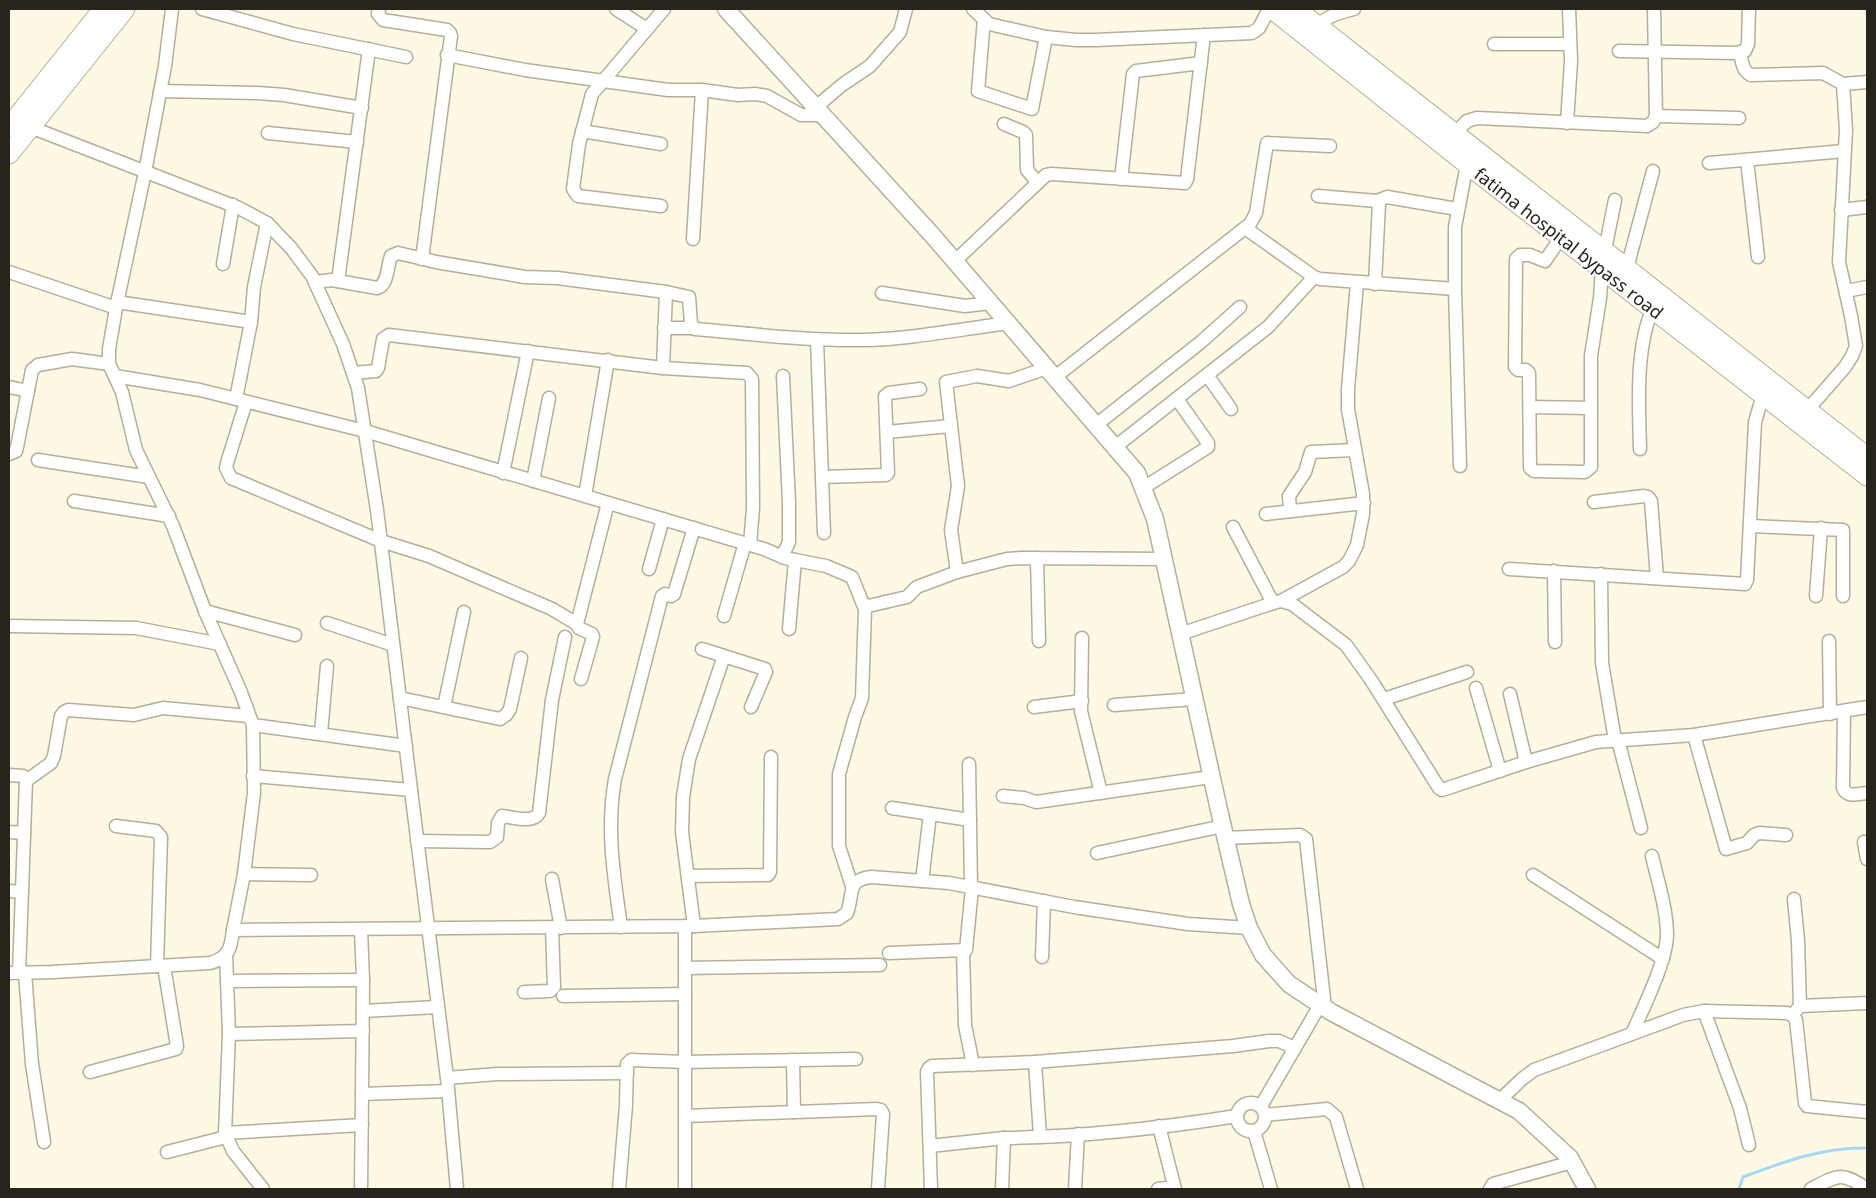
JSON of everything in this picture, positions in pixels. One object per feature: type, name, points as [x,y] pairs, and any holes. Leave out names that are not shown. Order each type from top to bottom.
[{"type":"highway","points":[[9,154],[16,124],[104,17],[125,9]]},
{"type":"highway","name":"fatima hospital bypass road","points":[[1270,9],[1312,31],[1423,118],[1467,164],[1562,236],[1604,259],[1627,268],[1803,416],[1867,476]]},
{"type":"highway","name":"fatima hospital bypass road","points":[[1296,9],[1312,31]]},
{"type":"highway","name":"fatima hospital bypass road","points":[[1423,118],[1454,133],[1604,259],[1653,308],[1763,395],[1803,416],[1867,457]]},
{"type":"main road","points":[[726,9],[955,261],[1137,473],[1155,520],[1211,777],[1249,928],[1264,955],[1289,984],[1323,1006],[1519,1111],[1570,1158],[1587,1189]]},
{"type":"street","points":[[18,973],[210,963],[219,960],[231,948],[244,874],[254,793],[251,720],[205,611],[168,516],[136,450],[122,392],[109,364],[109,349],[145,172],[160,91],[172,9]]},
{"type":"street","points":[[202,9],[293,34],[406,57]]},
{"type":"street","points":[[379,9],[378,14],[383,20],[446,30],[451,36],[422,259]]},
{"type":"street","points":[[616,9],[647,29]]},
{"type":"street","points":[[661,206],[578,196],[574,189],[582,131],[592,94],[664,9]]},
{"type":"street","points":[[447,56],[668,90],[702,90],[738,95],[755,94],[767,96],[801,115],[820,111],[842,85],[870,66],[900,32],[906,9]]},
{"type":"street","points":[[974,9],[989,24],[1046,37],[1096,40],[1252,33],[1259,28],[1270,9]]},
{"type":"street","points":[[1312,31],[1336,13],[1354,9]]},
{"type":"street","points":[[1567,123],[1571,61],[1568,9]]},
{"type":"street","points":[[1454,133],[1467,120],[1477,118],[1647,126],[1653,122],[1656,116],[1654,9]]},
{"type":"street","points":[[1619,51],[1745,51],[1748,44],[1749,9]]},
{"type":"street","points":[[984,19],[978,90],[1032,109],[1046,37]]},
{"type":"street","points":[[955,261],[1046,175],[1185,183],[1187,180],[1204,35]]},
{"type":"street","points":[[1494,44],[1570,44]]},
{"type":"street","points":[[338,281],[369,49]]},
{"type":"street","points":[[1740,52],[1746,73],[1823,73],[1843,84],[1867,82]]},
{"type":"street","points":[[1121,178],[1133,74],[1136,70],[1201,64]]},
{"type":"street","points":[[1803,416],[1845,367],[1856,346],[1839,262],[1846,130],[1843,84]]},
{"type":"street","points":[[693,239],[702,90]]},
{"type":"street","points":[[160,91],[284,95],[362,108]]},
{"type":"street","points":[[1656,116],[1740,118]]},
{"type":"street","points":[[16,124],[233,205],[267,223],[291,248],[315,282],[343,344],[358,388],[380,541],[447,1084],[457,1189]]},
{"type":"street","points":[[1004,124],[1026,135],[1027,170],[1037,182]]},
{"type":"street","points":[[582,131],[661,144]]},
{"type":"street","points":[[268,133],[357,142]]},
{"type":"street","points":[[957,572],[951,530],[958,486],[945,385],[948,381],[982,376],[1009,381],[1051,372],[1250,224],[1256,213],[1268,143],[1330,146]]},
{"type":"street","points":[[1709,163],[1844,151]]},
{"type":"street","points":[[1748,160],[1758,257]]},
{"type":"street","points":[[1460,466],[1455,227],[1467,164]]},
{"type":"street","points":[[1627,268],[1653,171]]},
{"type":"street","points":[[1318,196],[1377,201],[1387,197],[1457,209]]},
{"type":"street","points":[[1562,236],[1545,262],[1526,255],[1520,255],[1516,259],[1515,367],[1518,370],[1526,370],[1529,373],[1530,468],[1534,472],[1585,472],[1591,467],[1591,356],[1604,259],[1615,200]]},
{"type":"street","points":[[1376,284],[1380,206],[1377,201]]},
{"type":"street","points":[[223,264],[233,205]]},
{"type":"street","points":[[1841,210],[1867,207]]},
{"type":"street","points":[[267,223],[254,287],[241,401],[226,468],[231,478],[380,541],[428,556],[552,609],[577,624],[579,628],[592,634],[593,637],[581,679]]},
{"type":"street","points":[[1244,228],[1314,277],[1324,280],[1455,290]]},
{"type":"street","points":[[315,282],[332,280],[377,288],[384,284],[387,266],[392,256],[398,253],[525,277],[557,278],[666,292],[689,297],[690,324],[693,328]]},
{"type":"street","points":[[9,272],[117,305],[251,322]]},
{"type":"street","points":[[1115,447],[1274,322],[1314,277]]},
{"type":"street","points":[[1180,634],[1277,602],[1335,572],[1349,561],[1357,545],[1364,503],[1348,409],[1357,283]]},
{"type":"street","points":[[1846,291],[1867,287]]},
{"type":"street","points":[[663,368],[666,292]]},
{"type":"street","points":[[882,293],[965,306],[991,303]]},
{"type":"street","points":[[1096,425],[1202,342],[1240,307]]},
{"type":"street","points":[[1640,449],[1639,381],[1646,330],[1653,308]]},
{"type":"street","points":[[664,328],[693,328],[817,340],[865,340],[895,338],[1009,323]]},
{"type":"street","points":[[353,373],[376,371],[383,340],[389,335],[663,368],[747,373],[752,379],[753,508],[748,544],[724,616]]},
{"type":"street","points":[[817,340],[824,533]]},
{"type":"street","points":[[503,473],[528,351]]},
{"type":"street","points":[[9,454],[16,451],[32,370],[38,365],[72,358],[109,364]]},
{"type":"street","points":[[585,496],[608,360]]},
{"type":"street","points":[[1207,375],[1231,409]]},
{"type":"street","points":[[115,376],[200,390],[365,431],[748,544],[782,557],[826,566],[852,577],[864,609],[862,698],[839,774],[840,846],[852,886],[847,913],[838,918],[690,926],[427,930],[233,930]]},
{"type":"street","points":[[782,557],[789,542],[783,376]]},
{"type":"street","points":[[9,387],[28,391]]},
{"type":"street","points":[[822,478],[886,475],[888,471],[886,394],[920,389]]},
{"type":"street","points":[[1508,569],[1746,584],[1755,422],[1763,395]]},
{"type":"street","points":[[533,481],[549,398]]},
{"type":"street","points":[[1143,488],[1208,447],[1208,443],[1177,399]]},
{"type":"street","points":[[1530,407],[1590,408]]},
{"type":"street","points":[[887,432],[950,426]]},
{"type":"street","points":[[1290,511],[1289,496],[1305,472],[1311,452],[1354,450]]},
{"type":"street","points":[[38,460],[150,477]]},
{"type":"street","points":[[1594,502],[1648,497],[1651,501],[1656,578]]},
{"type":"street","points":[[74,501],[168,516]]},
{"type":"street","points":[[577,624],[608,503]]},
{"type":"street","points":[[1266,514],[1364,503]]},
{"type":"street","points":[[649,569],[663,519]]},
{"type":"street","points":[[1750,526],[1839,529],[1844,533],[1843,596]]},
{"type":"street","points":[[1234,527],[1277,602]]},
{"type":"street","points":[[621,927],[610,833],[610,803],[662,596],[674,594],[694,528]]},
{"type":"street","points":[[1816,596],[1821,528]]},
{"type":"street","points":[[1037,558],[1039,641]]},
{"type":"street","points":[[864,609],[868,606],[907,597],[917,587],[957,572],[1006,559],[1164,559]]},
{"type":"street","points":[[789,629],[795,560]]},
{"type":"street","points":[[1554,571],[1555,642]]},
{"type":"street","points":[[1601,574],[1602,663],[1616,740],[1640,828]]},
{"type":"street","points":[[1277,602],[1292,604],[1346,645],[1442,790],[1526,762],[1596,742],[1694,735],[1867,707]]},
{"type":"street","points":[[205,611],[295,635]]},
{"type":"street","points":[[444,707],[464,612]]},
{"type":"street","points":[[327,623],[393,646]]},
{"type":"street","points":[[9,626],[136,628],[220,644]]},
{"type":"street","points":[[417,841],[490,842],[497,837],[498,822],[502,816],[532,820],[540,813],[552,700],[565,637]]},
{"type":"street","points":[[1082,638],[1083,721],[1101,793]]},
{"type":"street","points":[[1829,641],[1830,714]]},
{"type":"street","points":[[702,649],[765,669],[766,672],[751,707]]},
{"type":"street","points":[[685,1189],[685,968],[690,926],[688,876],[682,832],[682,796],[689,759],[724,656]]},
{"type":"street","points":[[400,698],[500,719],[510,709],[521,658]]},
{"type":"street","points":[[321,733],[327,666]]},
{"type":"street","points":[[1384,700],[1467,672]]},
{"type":"street","points":[[1476,688],[1500,771]]},
{"type":"street","points":[[1510,694],[1526,762]]},
{"type":"street","points":[[1114,705],[1194,699]]},
{"type":"street","points":[[1034,707],[1082,701]]},
{"type":"street","points":[[26,781],[51,763],[61,716],[68,710],[134,715],[163,708],[251,720],[406,746]]},
{"type":"street","points":[[1844,712],[1843,788],[1848,795],[1867,793]]},
{"type":"street","points":[[1694,735],[1726,849],[1747,843],[1754,835],[1759,833],[1786,835]]},
{"type":"street","points":[[688,876],[768,875],[770,872],[771,757]]},
{"type":"street","points":[[969,764],[972,887],[967,947],[963,951],[965,1025],[973,1065]]},
{"type":"street","points":[[9,775],[22,776],[26,781],[18,973],[44,1142]]},
{"type":"street","points":[[253,776],[411,790]]},
{"type":"street","points":[[1004,796],[1024,798],[1036,802],[1211,777]]},
{"type":"street","points":[[892,808],[970,820]]},
{"type":"street","points":[[922,881],[930,814]]},
{"type":"street","points":[[90,1072],[176,1050],[177,1046],[160,966],[161,837],[156,831],[116,826]]},
{"type":"street","points":[[9,832],[24,833]]},
{"type":"street","points":[[1097,853],[1224,832],[1300,835],[1306,840],[1323,1006],[1295,1048],[1263,1111],[1264,1123],[1262,1127],[1249,1131],[1241,1126],[1237,1116],[1244,1105],[1253,1103],[1263,1111],[1327,1109],[1332,1112],[1336,1117],[1357,1189]]},
{"type":"street","points":[[1864,842],[1867,859]]},
{"type":"street","points":[[1632,1034],[1663,959],[1667,937],[1665,909],[1652,856]]},
{"type":"street","points":[[244,874],[311,875]]},
{"type":"street","points":[[1533,875],[1663,959]]},
{"type":"street","points":[[852,886],[860,879],[872,877],[922,881],[972,887],[1044,901],[1188,924],[1249,928]]},
{"type":"street","points":[[524,992],[550,991],[554,987],[557,928],[552,879]]},
{"type":"street","points":[[9,891],[22,892]]},
{"type":"street","points":[[1794,899],[1796,1020],[1805,1103],[1807,1106],[1867,1112]]},
{"type":"street","points":[[1042,957],[1044,901]]},
{"type":"street","points":[[361,930],[364,980],[361,1189]]},
{"type":"street","points":[[889,952],[963,951]]},
{"type":"street","points":[[226,954],[228,1034],[225,1135],[233,1151],[263,1189]]},
{"type":"street","points":[[685,968],[880,965]]},
{"type":"street","points":[[227,981],[364,980]]},
{"type":"street","points":[[563,996],[685,994]]},
{"type":"street","points":[[1500,1100],[1534,1070],[1682,1015],[1704,1011],[1787,1014],[1797,1011],[1867,1003]]},
{"type":"street","points":[[363,1011],[437,1007]]},
{"type":"street","points":[[1704,1011],[1740,1108],[1749,1145]]},
{"type":"street","points":[[228,1034],[363,1032]]},
{"type":"street","points":[[931,1189],[927,1072],[932,1066],[1035,1062],[1233,1046],[1269,1041],[1279,1041],[1295,1048]]},
{"type":"street","points":[[619,1189],[627,1064],[631,1060],[685,1062],[856,1059]]},
{"type":"street","points":[[793,1060],[794,1112]]},
{"type":"street","points":[[1035,1062],[1040,1136]]},
{"type":"street","points":[[362,1094],[447,1084],[497,1074],[627,1074]]},
{"type":"street","points":[[685,1116],[877,1108],[883,1114],[878,1189]]},
{"type":"street","points":[[930,1146],[1004,1138],[1078,1134],[1237,1116]]},
{"type":"street","points":[[167,1152],[225,1135],[362,1125]]},
{"type":"street","points":[[1158,1189],[1175,1188],[1159,1126]]},
{"type":"street","points":[[1254,1131],[1271,1189]]},
{"type":"street","points":[[1075,1189],[1078,1134]]},
{"type":"street","points":[[1002,1189],[1004,1138]]},
{"type":"street","points":[[1490,1189],[1493,1184],[1572,1162]]},
{"type":"street","points":[[1811,1189],[1826,1185],[1835,1177],[1847,1177],[1867,1189]]},
{"type":"waterway","points":[[1739,1189],[1743,1177],[1788,1161],[1835,1150],[1867,1148]]}]
